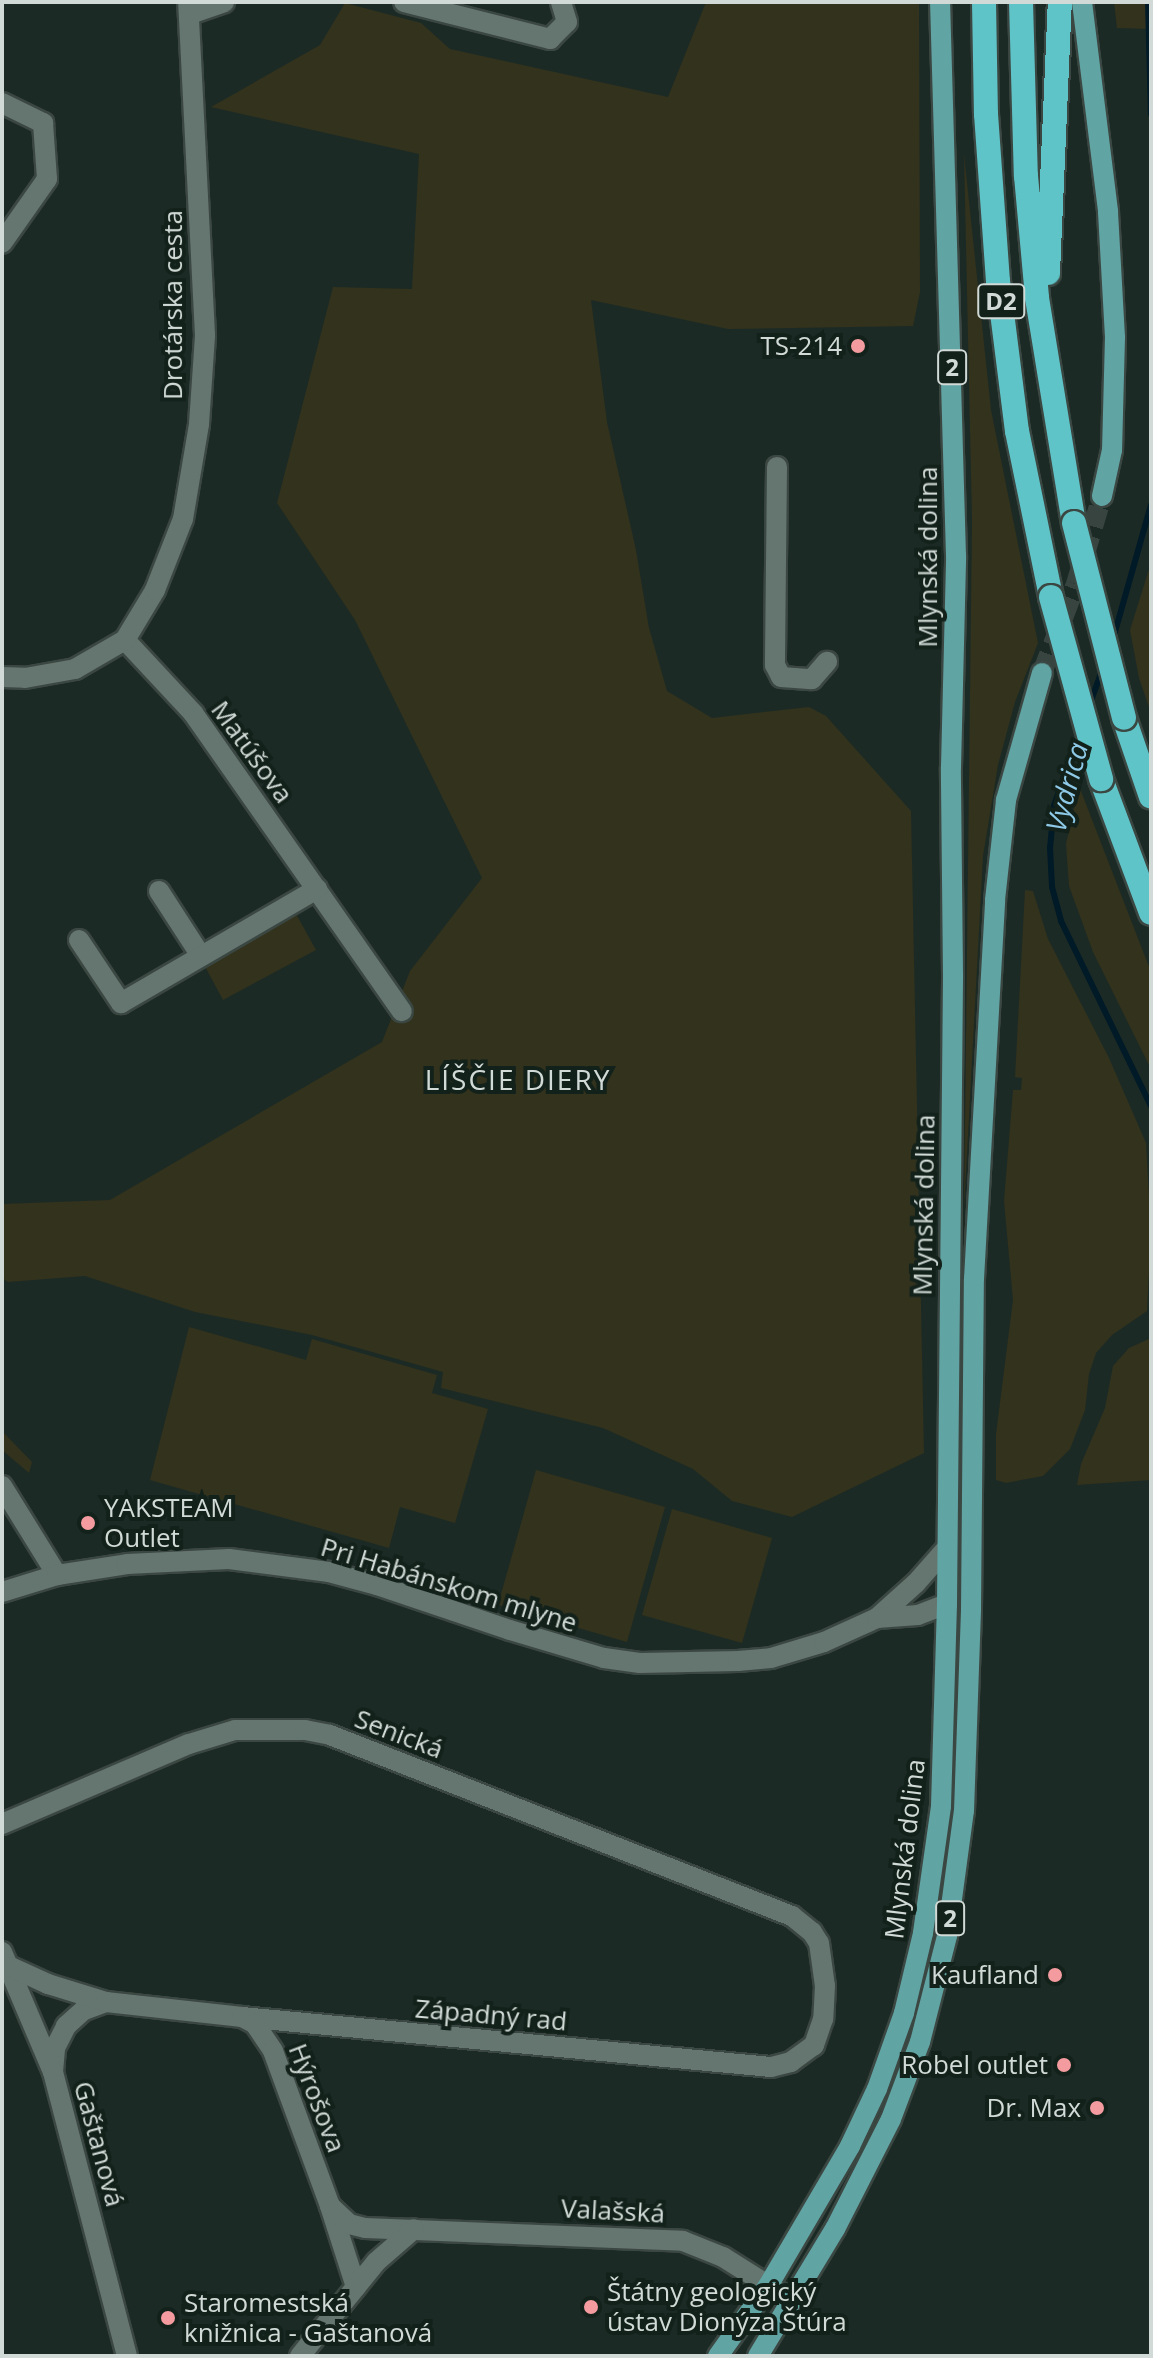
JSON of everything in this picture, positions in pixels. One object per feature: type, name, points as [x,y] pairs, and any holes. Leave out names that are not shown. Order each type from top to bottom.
[{"type":"highway","name":"D2","points":[[984,2],[986,114],[998,281],[1017,431],[1051,597],[1101,779],[1151,913]]},
{"type":"highway","name":"D2","points":[[1021,2],[1026,176],[1045,352],[1074,523],[1124,718],[1151,797]]},
{"type":"highway","points":[[1045,352],[1060,2]]},
{"type":"main road","name":"Mlynská dolina","points":[[718,2356],[768,2286],[864,2118],[904,2013],[928,1901],[941,1806],[947,1604],[956,556],[940,2]]},
{"type":"main road","points":[[1082,2],[1108,212],[1115,337],[1113,436],[1102,496]]},
{"type":"main road","name":"Mlynská dolina","points":[[758,2356],[835,2229],[891,2119],[932,2002],[947,1936],[964,1811],[971,1586],[974,1279],[998,861],[1006,800],[1042,673]]},
{"type":"main road","points":[[946,1549],[970,1523]]},
{"type":"main road","points":[[947,1604],[971,1586]]},
{"type":"street","points":[[189,8],[224,2]]},
{"type":"street","points":[[404,2],[550,39],[567,22],[561,2]]},
{"type":"street","name":"Drotárska cesta","points":[[125,640],[155,590],[183,519],[199,424],[205,335],[189,8]]},
{"type":"street","points":[[2,103],[43,123],[47,179],[2,243]]},
{"type":"street","points":[[777,467],[775,665],[781,677],[812,679],[827,662]]},
{"type":"street","points":[[2,677],[25,678],[75,669],[125,640]]},
{"type":"street","name":"Matúšova","points":[[125,640],[193,713],[402,1011]]},
{"type":"street","points":[[79,940],[121,1003],[317,889]]},
{"type":"street","points":[[159,891],[201,956]]},
{"type":"street","points":[[2,1486],[57,1575]]},
{"type":"street","name":"Pri Habánskom mlyne","points":[[2,1592],[57,1575],[182,1559],[271,1563],[377,1585],[574,1650],[640,1663],[771,1658],[824,1642],[877,1618],[916,1583],[946,1549]]},
{"type":"street","name":"Pri Habánskom mlyne","points":[[877,1618],[918,1615],[947,1604]]},
{"type":"street","name":"Senická","points":[[2,1824],[189,1744],[235,1730],[305,1730],[330,1735],[773,1908]]},
{"type":"street","name":"Západný rad","points":[[5,1964],[48,1984],[106,2002],[771,2067],[791,2062],[814,2045],[823,2019],[825,1986],[819,1943],[812,1932],[773,1908]]},
{"type":"street","name":"Gaštanová","points":[[5,1964],[53,2072],[127,2356]]},
{"type":"street","points":[[53,2072],[55,2048],[66,2026],[84,2010],[106,2002]]},
{"type":"street","name":"Hýrošova","points":[[242,2017],[255,2024],[273,2051],[330,2206]]},
{"type":"street","points":[[330,2206],[356,2287]]},
{"type":"street","name":"Valašská","points":[[330,2206],[341,2218],[357,2226],[683,2241],[723,2257],[793,2301]]},
{"type":"street","points":[[300,2356],[394,2244],[414,2229]]},
{"type":"shaded area","points":[[706,2],[919,2],[920,292],[913,326],[728,329],[591,300],[607,422],[636,550],[649,628],[667,691],[712,718],[809,707],[826,716],[911,811],[924,1453],[792,1517],[732,1501],[693,1469],[603,1428],[441,1388],[443,1372],[312,1335],[195,1312],[85,1276],[8,1282],[2,1278],[2,1204],[110,1200],[382,1042],[410,971],[482,878],[355,620],[277,503],[333,287],[412,289],[419,154],[211,107],[320,45],[345,3],[421,23],[450,49],[668,97]]},
{"type":"shaded area","points":[[1114,2],[1151,2],[1151,29],[1117,28]]},
{"type":"shaded area","points":[[964,154],[991,410],[1038,643],[1015,702],[998,765],[983,856],[964,1210],[972,521]]},
{"type":"shaded area","points":[[1151,563],[1151,713],[1139,678],[1130,630]]},
{"type":"shaded area","points":[[1079,786],[1151,972],[1151,1069],[1093,952],[1069,886],[1066,844]]},
{"type":"shaded area","points":[[1025,890],[1033,891],[1048,939],[1109,1058],[1146,1143],[1151,1231],[1147,1311],[1112,1335],[1096,1353],[1089,1374],[1085,1410],[1070,1449],[1043,1476],[1006,1483],[996,1480],[996,1434],[1013,1300],[1004,1201],[1013,1090],[1021,1090],[1022,1078],[1015,1077]]},
{"type":"shaded area","points":[[295,912],[316,950],[223,1000],[202,961]]},
{"type":"shaded area","points":[[189,1327],[306,1360],[312,1339],[437,1375],[432,1393],[488,1409],[455,1523],[400,1507],[389,1548],[150,1480]]},
{"type":"shaded area","points":[[1151,1338],[1151,1480],[1077,1485],[1081,1464],[1105,1408],[1113,1366],[1129,1348]]},
{"type":"shaded area","points":[[2,1431],[32,1462],[29,1473],[2,1450]]},
{"type":"shaded area","points":[[536,1470],[665,1507],[627,1642],[498,1605]]},
{"type":"shaded area","points":[[672,1509],[772,1538],[742,1643],[642,1615]]},
{"type":"waterway","name":"Vydrica","points":[[1148,2],[1151,114]]},
{"type":"waterway","name":"Vydrica","points":[[1113,639],[1151,505]]},
{"type":"waterway","name":"Vydrica","points":[[1089,706],[1103,668]]},
{"type":"waterway","name":"Vydrica","points":[[1080,732],[1054,806],[1050,848],[1052,887],[1061,921],[1151,1106]]},
{"type":"tunnel","points":[[1042,673],[1076,584],[1102,496]]},
{"type":"place","name":"TS-214","points":[[858,346]]},
{"type":"place","name":"YAKSTEAM Outlet","points":[[88,1523]]},
{"type":"place","name":"Kaufland","points":[[1055,1975]]},
{"type":"place","name":"Robel outlet","points":[[1064,2065]]},
{"type":"place","name":"Dr. Max","points":[[1097,2108]]},
{"type":"place","name":"Štátny geologický ústav Dionýza Štúra","points":[[591,2307]]},
{"type":"place","name":"Staromestská knižnica - Gaštanová","points":[[168,2318]]},
{"type":"district","name":"LÍŠČIE DIERY","points":[[518,1079]]}]
